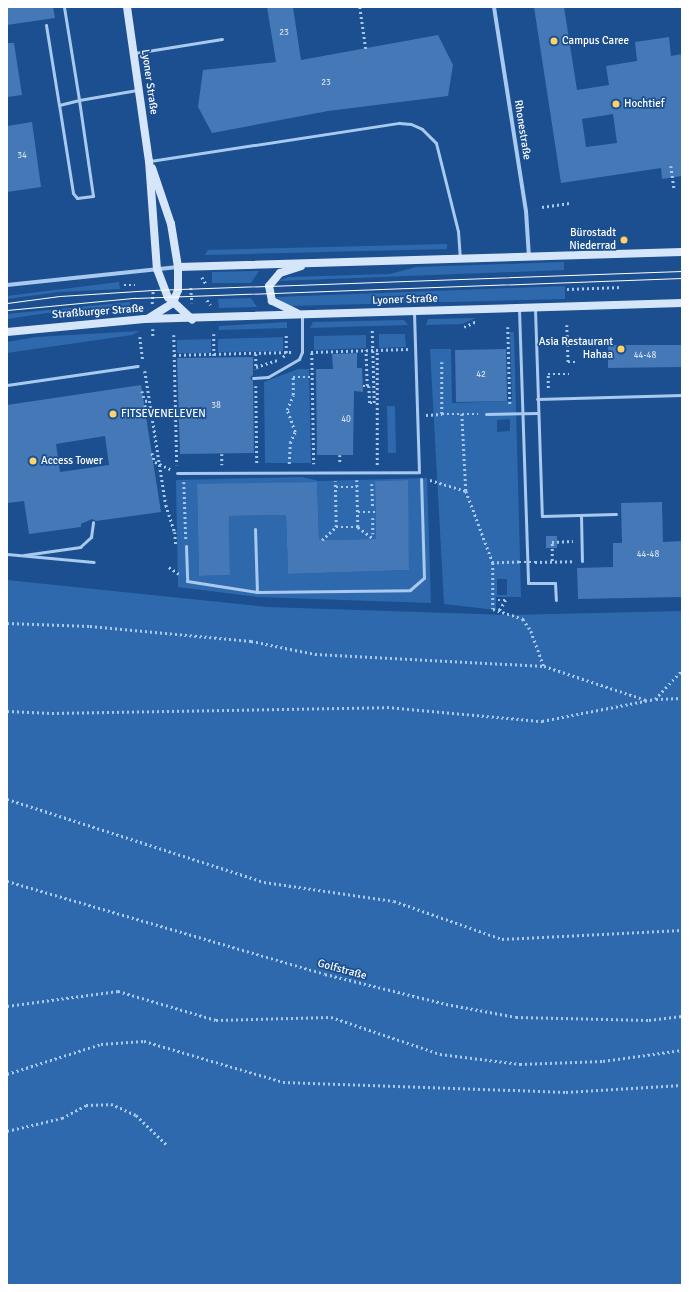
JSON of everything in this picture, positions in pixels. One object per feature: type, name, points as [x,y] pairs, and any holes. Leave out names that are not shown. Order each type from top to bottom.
[{"type":"main road","name":"Lyoner Straße","points":[[127,7],[149,161],[157,269],[164,290],[173,303],[192,319],[519,307],[682,303]]},
{"type":"main road","name":"Lyoner Straße","points":[[149,161],[171,224],[178,267],[178,290],[173,303]]},
{"type":"main road","points":[[178,267],[682,252]]},
{"type":"main road","points":[[302,315],[272,301],[269,286],[280,273],[319,262]]},
{"type":"main road","points":[[144,319],[173,303]]},
{"type":"main road","name":"Straßburger Straße","points":[[7,332],[144,319],[192,319]]},
{"type":"street","name":"Rhonestraße","points":[[494,7],[526,211],[528,257]]},
{"type":"street","points":[[7,285],[178,267]]},
{"type":"lane","points":[[46,25],[73,194],[77,198],[93,196],[64,7]]},
{"type":"lane","points":[[133,53],[222,39]]},
{"type":"lane","points":[[58,104],[139,89]]},
{"type":"lane","points":[[149,161],[399,123],[411,124],[422,129],[436,144],[458,231],[460,259]]},
{"type":"lane","points":[[519,307],[528,583],[555,582],[556,600]]},
{"type":"lane","points":[[534,307],[542,516],[616,514]]},
{"type":"lane","points":[[177,473],[289,471],[357,474],[419,472],[414,311]]},
{"type":"lane","points":[[254,378],[268,377],[299,359],[302,352],[302,315]]},
{"type":"lane","points":[[7,385],[138,366]]},
{"type":"lane","points":[[537,399],[682,395]]},
{"type":"lane","points":[[486,414],[538,413]]},
{"type":"lane","points":[[186,546],[187,581],[257,592],[410,590],[419,585],[424,578],[421,479]]},
{"type":"lane","points":[[581,515],[582,561]]},
{"type":"lane","points":[[24,555],[80,547],[91,536],[93,522]]},
{"type":"lane","points":[[255,530],[257,592]]},
{"type":"lane","points":[[7,554],[94,562]]},
{"type":"path","points":[[360,7],[366,49]]},
{"type":"path","points":[[671,166],[674,188]]},
{"type":"path","points":[[542,207],[570,202]]},
{"type":"path","points":[[124,285],[135,285]]},
{"type":"path","points":[[567,289],[622,287]]},
{"type":"path","points":[[206,300],[214,308]]},
{"type":"path","points":[[136,306],[144,306]]},
{"type":"path","points":[[567,325],[568,362],[578,362]]},
{"type":"path","points":[[508,327],[510,413]]},
{"type":"path","points":[[366,350],[365,386],[369,386],[370,403],[374,403],[372,330]]},
{"type":"path","points":[[256,367],[283,358],[286,353],[286,333]]},
{"type":"path","points":[[214,334],[214,357]]},
{"type":"path","points":[[174,336],[177,459]]},
{"type":"path","points":[[140,337],[166,505],[176,532],[176,552]]},
{"type":"path","points":[[312,345],[314,473]]},
{"type":"path","points":[[377,350],[377,473]]},
{"type":"path","points":[[256,354],[254,378],[255,447],[257,472]]},
{"type":"path","points":[[174,355],[186,355]]},
{"type":"path","points":[[442,362],[442,414]]},
{"type":"path","points":[[548,388],[548,374],[569,374]]},
{"type":"path","points":[[289,471],[290,443],[295,432],[287,410],[293,395],[293,377],[313,377]]},
{"type":"path","points":[[142,391],[145,401],[150,400]]},
{"type":"path","points":[[145,405],[148,416],[152,416]]},
{"type":"path","points":[[462,414],[466,490],[493,563],[493,609],[523,619],[544,666]]},
{"type":"path","points":[[425,415],[486,414]]},
{"type":"path","points":[[152,453],[155,462],[159,462],[177,473]]},
{"type":"path","points":[[340,455],[340,462]]},
{"type":"path","points":[[184,473],[186,546]]},
{"type":"path","points":[[335,474],[336,528]]},
{"type":"path","points":[[357,474],[358,527]]},
{"type":"path","points":[[372,484],[373,507]]},
{"type":"path","points":[[435,484],[466,490]]},
{"type":"path","points":[[336,487],[357,486]]},
{"type":"path","points":[[358,512],[376,512]]},
{"type":"path","points":[[373,518],[373,534]]},
{"type":"path","points":[[322,540],[336,528],[358,527],[374,539]]},
{"type":"path","points":[[552,561],[552,542],[582,541]]},
{"type":"path","points":[[493,563],[582,561]]},
{"type":"path","points":[[176,566],[176,573]]},
{"type":"path","points":[[498,600],[506,600],[499,611]]},
{"type":"path","points":[[7,623],[90,626],[252,641],[315,654],[544,666],[647,701]]},
{"type":"path","points":[[656,699],[682,670]]},
{"type":"path","points":[[7,711],[52,713],[387,707],[542,722],[656,699],[682,698]]},
{"type":"path","points":[[7,799],[264,882],[394,901],[502,939],[682,930]]},
{"type":"path","name":"Golfstraße","points":[[7,881],[325,974],[446,1004],[516,1016],[649,1020],[682,1016]]},
{"type":"path","points":[[7,1006],[118,991],[216,1020],[331,1017],[440,1054],[520,1064],[603,1061],[682,1050]]},
{"type":"path","points":[[7,1074],[101,1044],[144,1041],[283,1082],[566,1092],[682,1085]]},
{"type":"path","points":[[7,1131],[62,1118],[86,1105],[111,1104],[136,1115],[166,1144]]},
{"type":"shaded area","points":[[447,244],[447,249],[205,255],[208,250]]},
{"type":"shaded area","points":[[564,262],[564,270],[278,281],[288,277],[390,274],[416,267]]},
{"type":"shaded area","points":[[259,271],[251,283],[212,283],[212,272]]},
{"type":"shaded area","points":[[119,282],[120,289],[59,292],[7,299],[7,296]]},
{"type":"shaded area","points":[[565,286],[565,299],[288,306],[276,297]]},
{"type":"shaded area","points":[[251,298],[257,307],[219,308],[218,299]]},
{"type":"shaded area","points":[[130,302],[130,309],[47,313],[7,319],[7,314]]},
{"type":"shaded area","points":[[476,318],[462,324],[426,325],[428,319]]},
{"type":"shaded area","points":[[404,320],[408,325],[310,328],[313,322]]},
{"type":"shaded area","points":[[287,322],[287,328],[219,330],[219,326]]},
{"type":"shaded area","points":[[140,331],[132,335],[7,353],[7,342],[36,337]]},
{"type":"shaded area","points":[[510,332],[514,332],[521,597],[496,597],[496,610],[444,604],[430,349],[451,349],[452,403],[512,401]],"holes":[[[510,419],[510,431],[497,432],[497,420]],[[497,579],[507,579],[507,595],[497,595]]]},
{"type":"shaded area","points":[[379,334],[405,334],[406,347],[379,348]]},
{"type":"shaded area","points":[[366,335],[366,348],[314,350],[314,336]]},
{"type":"shaded area","points":[[283,337],[283,351],[218,352],[218,339]]},
{"type":"shaded area","points":[[211,339],[211,353],[177,353],[177,340]]},
{"type":"shaded area","points":[[298,369],[309,369],[311,463],[265,463],[264,382]]},
{"type":"shaded area","points":[[387,406],[395,406],[396,453],[388,453]]},
{"type":"shaded area","points":[[302,477],[319,481],[427,478],[431,603],[257,597],[178,587],[176,480]],"holes":[[[407,480],[409,570],[288,574],[286,515],[229,516],[230,575],[199,576],[197,485],[317,482],[319,540],[376,539],[375,481]]]},
{"type":"shaded area","points":[[7,580],[267,607],[510,615],[682,611],[682,1285],[7,1285]]},
{"type":"building","points":[[7,7],[53,7],[55,18],[7,25]]},
{"type":"building","points":[[267,7],[293,7],[301,60],[438,35],[453,65],[448,96],[328,111],[212,133],[198,107],[203,70],[276,62]]},
{"type":"building","name":"Hochtief","points":[[534,7],[564,7],[577,90],[609,85],[606,66],[637,61],[635,42],[669,37],[671,56],[682,54],[682,176],[662,179],[661,168],[561,183]],"holes":[[[613,114],[617,143],[586,147],[582,119]]]},
{"type":"building","points":[[7,43],[14,43],[22,95],[7,97]]},
{"type":"building","points":[[32,122],[41,187],[7,192],[7,126]]},
{"type":"building","points":[[608,345],[682,345],[682,367],[608,368]]},
{"type":"building","points":[[506,349],[507,401],[456,402],[455,350]]},
{"type":"building","points":[[357,353],[357,368],[362,368],[363,392],[354,391],[353,455],[317,455],[316,369],[333,369],[332,354]]},
{"type":"building","points":[[253,357],[253,375],[250,378],[253,381],[254,453],[180,454],[177,358]]},
{"type":"building","name":"Access Tower","points":[[141,385],[161,512],[96,521],[92,519],[81,524],[81,527],[29,534],[24,501],[7,503],[7,405]],"holes":[[[105,436],[109,465],[60,472],[56,444]]]},
{"type":"building","points":[[408,480],[409,570],[288,574],[286,515],[229,516],[230,575],[199,576],[197,484],[317,482],[319,540],[376,539],[375,481]]},
{"type":"building","points":[[662,502],[663,542],[682,541],[682,597],[578,599],[577,568],[613,567],[613,543],[622,543],[621,503]]},
{"type":"building","points":[[546,536],[557,536],[557,548],[546,548]]},
{"type":"tram line","points":[[7,303],[60,296],[153,290],[682,271]]},
{"type":"tram line","points":[[7,310],[135,298],[682,278]]},
{"type":"place","name":"Campus Caree","points":[[554,41]]},
{"type":"place","name":"Hochtief","points":[[616,104]]},
{"type":"place","name":"Bürostadt Niederrad","points":[[624,240]]},
{"type":"place","name":"Asia Restaurant Hahaa","points":[[621,349]]},
{"type":"place","name":"FITSEVENELEVEN","points":[[113,414]]},
{"type":"place","name":"Access Tower","points":[[33,461]]}]
